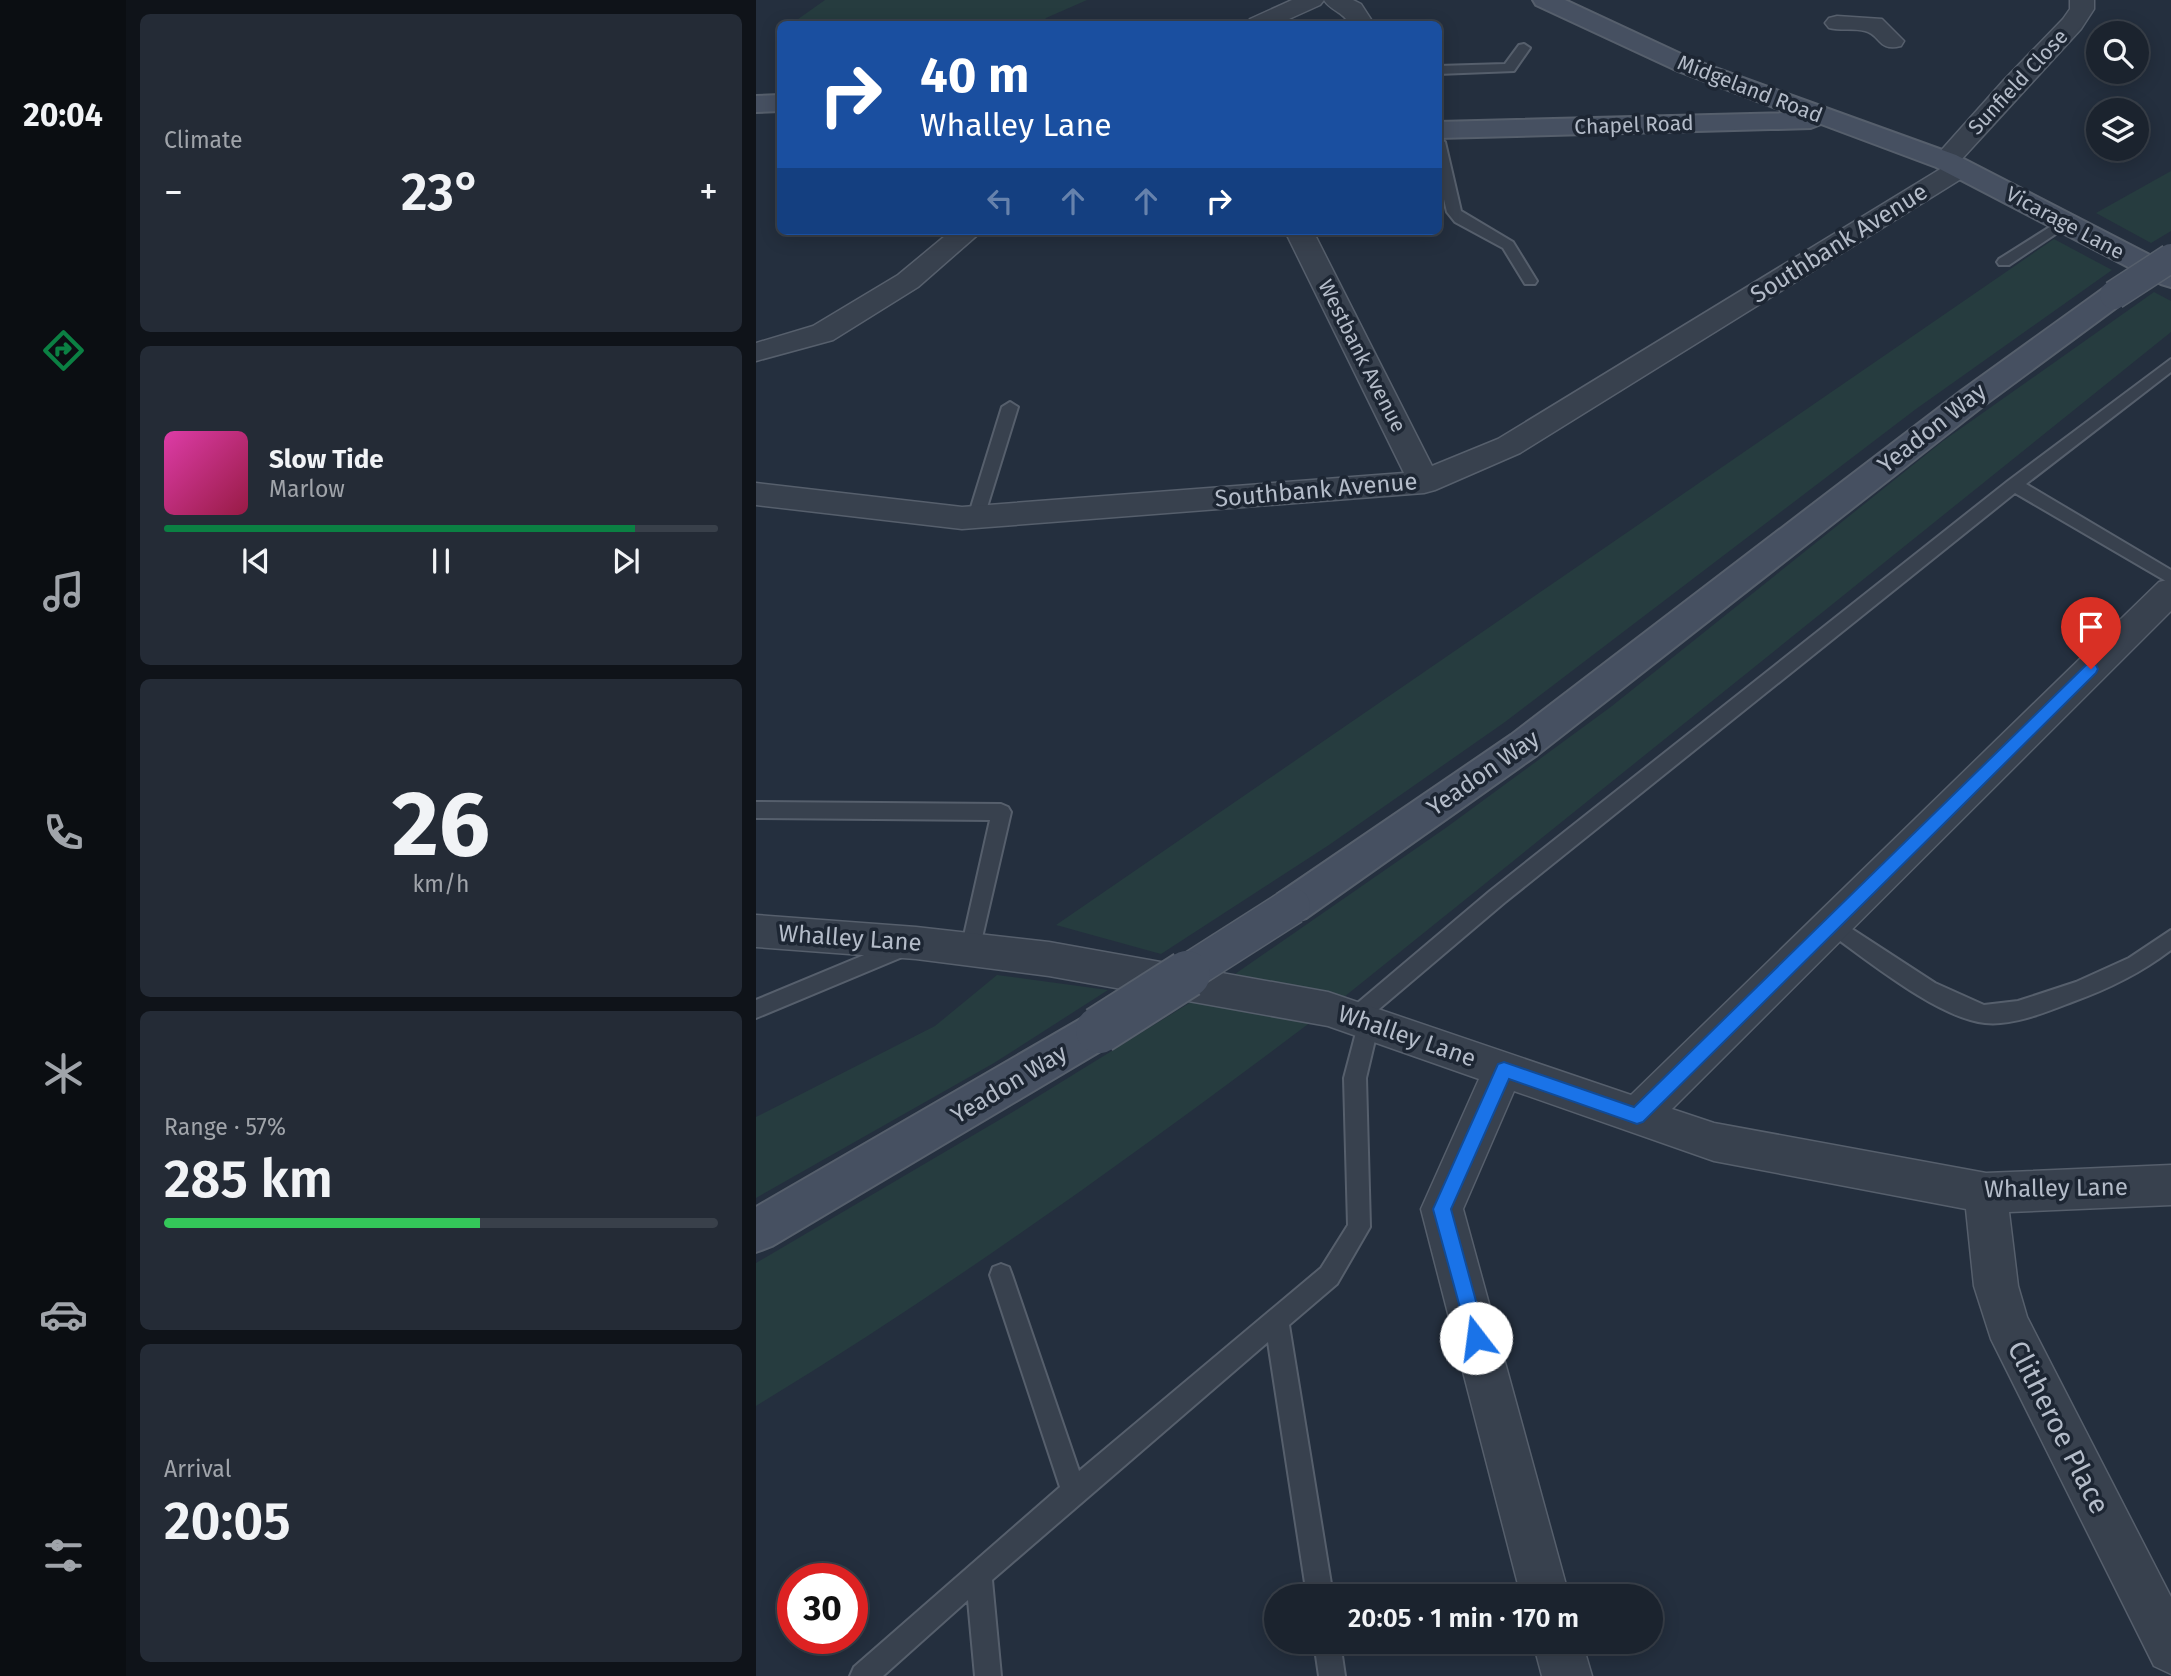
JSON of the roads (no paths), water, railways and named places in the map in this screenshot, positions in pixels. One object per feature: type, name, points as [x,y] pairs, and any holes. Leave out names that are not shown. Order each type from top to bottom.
[{"type":"street","points":[[1266,21],[1312,0]]},
{"type":"street","points":[[1335,0],[1353,9],[1360,21]]},
{"type":"street","name":"Midgeland Road","points":[[1545,0],[1687,66],[1953,164]]},
{"type":"street","name":"Sunfield Close","points":[[1953,164],[2013,85],[2072,24],[2082,9],[2082,0]]},
{"type":"street","points":[[1837,23],[1879,16],[1892,41]]},
{"type":"street","points":[[756,104],[777,103]]},
{"type":"street","name":"Chapel Road","points":[[1442,130],[1830,119]]},
{"type":"street","name":"Vicarage Lane","points":[[1953,164],[2171,278]]},
{"type":"street","name":"Southbank Avenue","points":[[756,494],[962,518],[1424,482],[1509,446],[1953,164]]},
{"type":"street","points":[[756,352],[802,341],[823,332],[908,281],[963,235]]},
{"type":"street","name":"Westbank Avenue","points":[[1301,235],[1424,482]]},
{"type":"street","name":"Yeadon Way","points":[[756,1231],[1099,1030],[1292,906],[1557,721],[2014,365],[2171,258]]},
{"type":"street","points":[[1637,1116],[2171,591]]},
{"type":"street","name":"Whalley Lane","points":[[756,931],[916,943],[1049,959],[1328,1009],[1714,1142],[1986,1193],[2171,1185]]},
{"type":"street","points":[[1504,1069],[1442,1209],[1542,1584]]},
{"type":"street","name":"Clitheroe Place","points":[[1986,1193],[1996,1286],[2007,1324],[2171,1649]]},
{"type":"street","points":[[1561,1654],[1567,1676]]},
{"type":"lane","points":[[1442,70],[1509,68],[1524,48]]},
{"type":"lane","points":[[1442,160],[1454,212],[1460,219],[1508,245],[1530,281]]},
{"type":"lane","points":[[2004,262],[2064,222]]},
{"type":"lane","points":[[863,1676],[1074,1490],[1329,1276],[1359,1227],[1355,1078],[1362,1020],[1497,897],[2014,485],[2171,364]]},
{"type":"lane","points":[[976,517],[1010,407]]},
{"type":"lane","points":[[2014,485],[2171,578]]},
{"type":"lane","points":[[756,810],[1002,812],[971,949]]},
{"type":"lane","points":[[1832,924],[1938,996],[1983,1014],[2024,1011],[2060,998],[2136,965],[2171,939]]},
{"type":"lane","points":[[756,1009],[916,943]]},
{"type":"lane","points":[[1001,1275],[1074,1490]]},
{"type":"lane","points":[[1277,1322],[1318,1584]]},
{"type":"lane","points":[[979,1576],[988,1676]]},
{"type":"lane","points":[[1329,1654],[1332,1676]]}]
